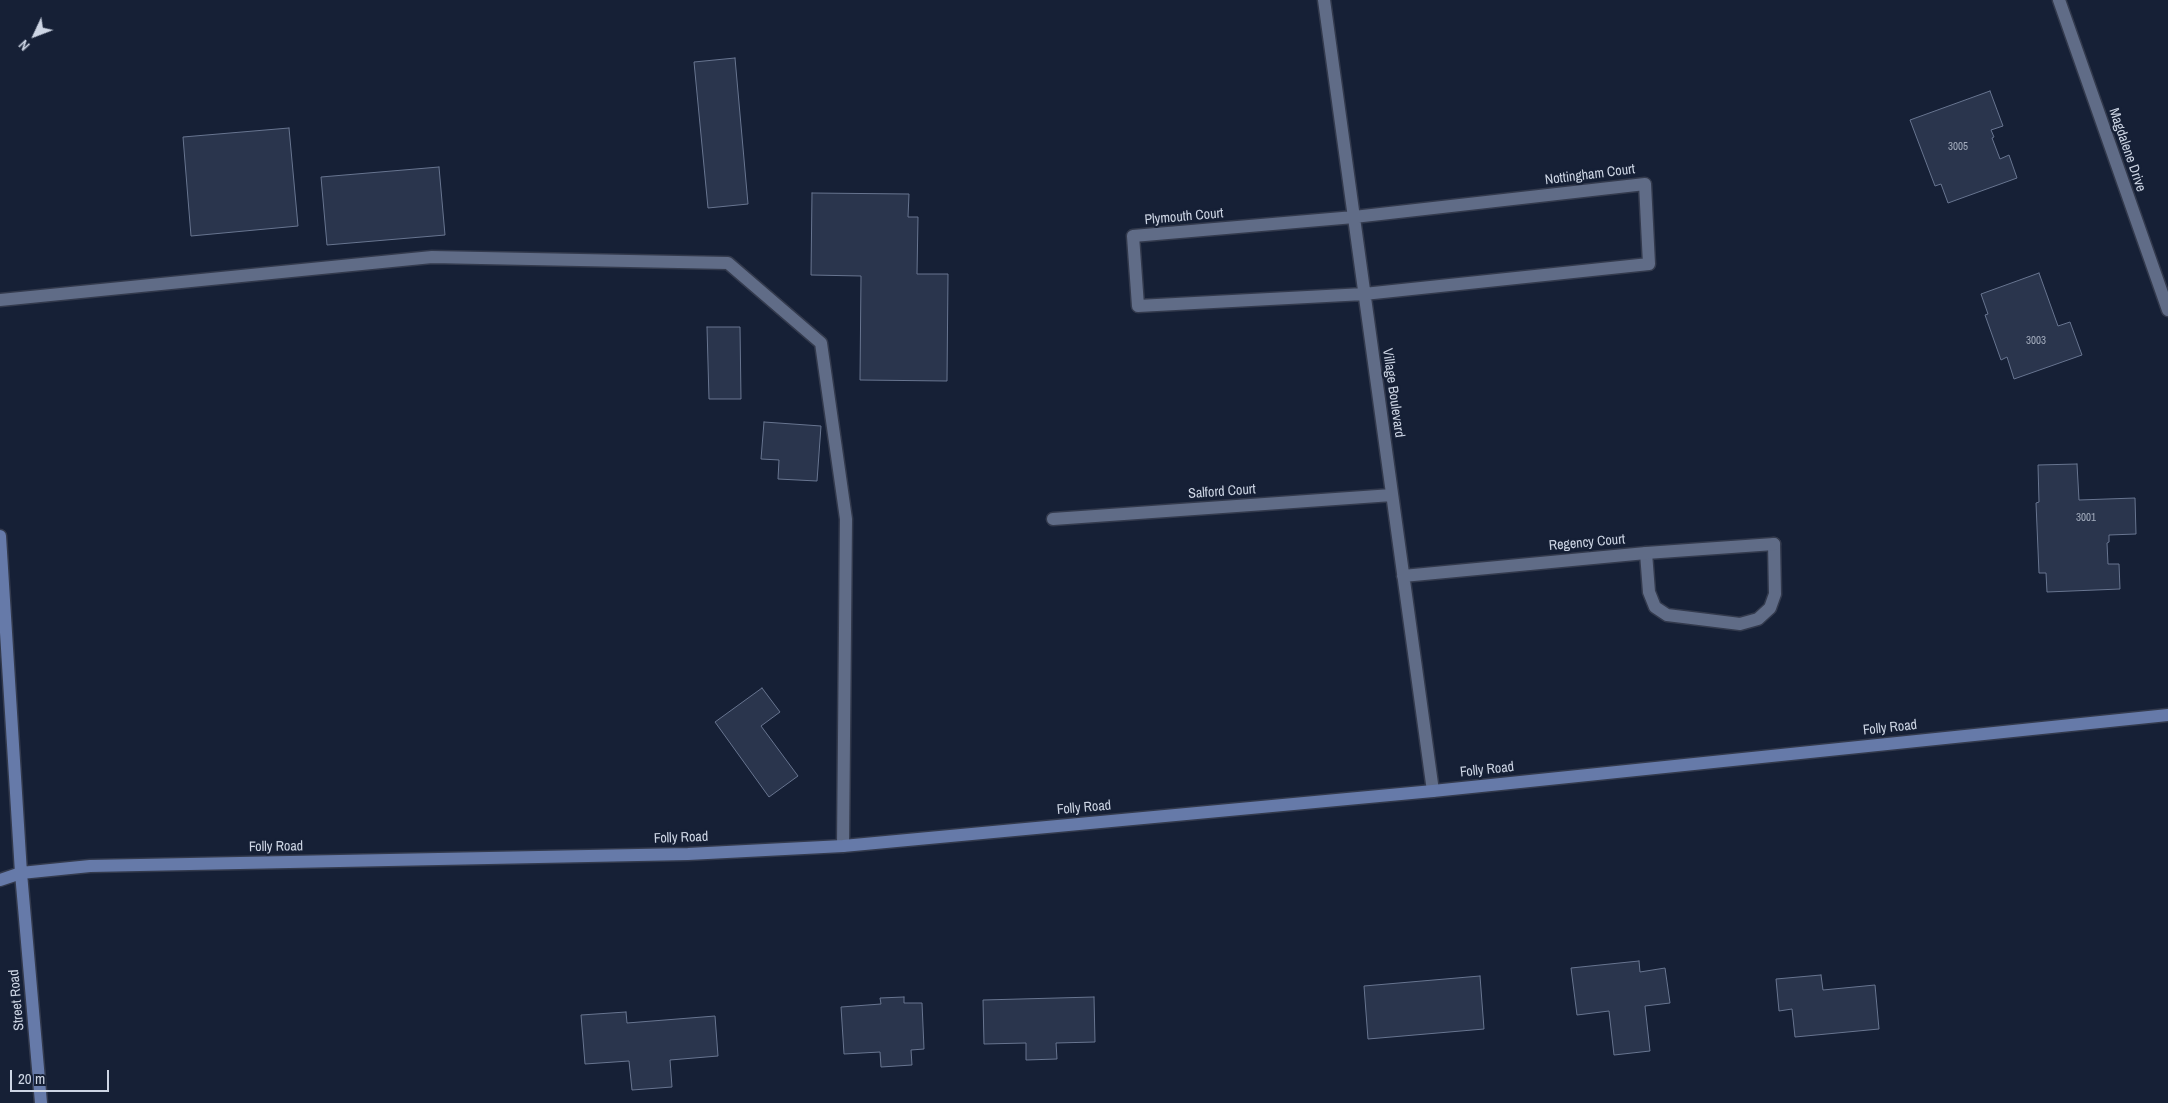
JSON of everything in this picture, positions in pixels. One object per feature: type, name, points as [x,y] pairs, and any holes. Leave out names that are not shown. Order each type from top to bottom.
[{"type":"street","name":"Village Boulevard","points":[[1324,0],[1433,791]]},
{"type":"street","name":"Magdalene Drive","points":[[2059,0],[2168,310]]},
{"type":"street","name":"Nottingham Court","points":[[1354,218],[1645,184],[1649,264],[1364,294]]},
{"type":"street","name":"Plymouth Court","points":[[1354,218],[1133,236],[1138,306],[1364,294]]},
{"type":"street","points":[[0,300],[432,257],[728,263],[821,343],[846,519],[843,846]]},
{"type":"street","name":"Salford Court","points":[[1053,519],[1392,495]]},
{"type":"street","name":"Street Road","points":[[0,536],[21,873],[41,1103]]},
{"type":"street","name":"Regency Court","points":[[1403,576],[1646,553],[1774,544],[1775,594],[1770,608],[1758,619],[1740,624],[1667,615],[1655,607],[1649,592],[1646,553]]},
{"type":"street","name":"Folly Road","points":[[0,880],[21,873],[90,866],[688,854],[843,846],[1433,791],[2168,715]]},
{"type":"building","points":[[735,58],[748,204],[708,208],[694,62]]},
{"type":"building","points":[[1990,91],[2003,126],[1991,130],[1994,137],[1992,138],[2000,159],[2009,155],[2017,178],[1948,203],[1941,184],[1935,186],[1910,120]]},
{"type":"building","points":[[289,128],[298,226],[191,236],[183,137]]},
{"type":"building","points":[[439,167],[445,235],[327,245],[321,177]]},
{"type":"building","points":[[812,193],[909,194],[908,217],[918,217],[917,274],[948,274],[947,381],[860,380],[861,276],[811,275]]},
{"type":"building","points":[[2039,273],[2058,326],[2070,322],[2082,355],[2014,379],[2007,357],[2001,360],[1985,315],[1988,314],[1981,294]]},
{"type":"building","points":[[707,327],[740,327],[741,399],[709,399]]},
{"type":"building","points":[[764,422],[821,426],[817,481],[778,479],[779,460],[761,459]]},
{"type":"building","points":[[2077,464],[2079,500],[2135,498],[2136,534],[2109,535],[2109,542],[2107,543],[2108,564],[2119,564],[2120,589],[2047,592],[2046,573],[2039,573],[2036,503],[2039,502],[2038,465]]},
{"type":"building","points":[[762,688],[780,712],[761,726],[798,776],[769,797],[715,722]]},
{"type":"building","points":[[1639,961],[1640,972],[1665,968],[1670,1003],[1645,1006],[1650,1051],[1614,1055],[1609,1011],[1577,1015],[1571,968]]},
{"type":"building","points":[[1821,975],[1823,990],[1875,985],[1879,1029],[1795,1037],[1792,1009],[1779,1011],[1776,979]]},
{"type":"building","points":[[1480,976],[1484,1029],[1368,1039],[1364,986]]},
{"type":"building","points":[[904,997],[904,1003],[922,1003],[924,1049],[911,1050],[912,1065],[881,1067],[880,1052],[844,1054],[841,1007],[881,1004],[880,998]]},
{"type":"building","points":[[1094,997],[1095,1042],[1056,1043],[1057,1059],[1026,1060],[1026,1043],[984,1044],[983,1000]]},
{"type":"building","points":[[626,1012],[627,1023],[715,1016],[718,1056],[670,1060],[672,1087],[632,1090],[629,1061],[585,1064],[581,1015]]}]
